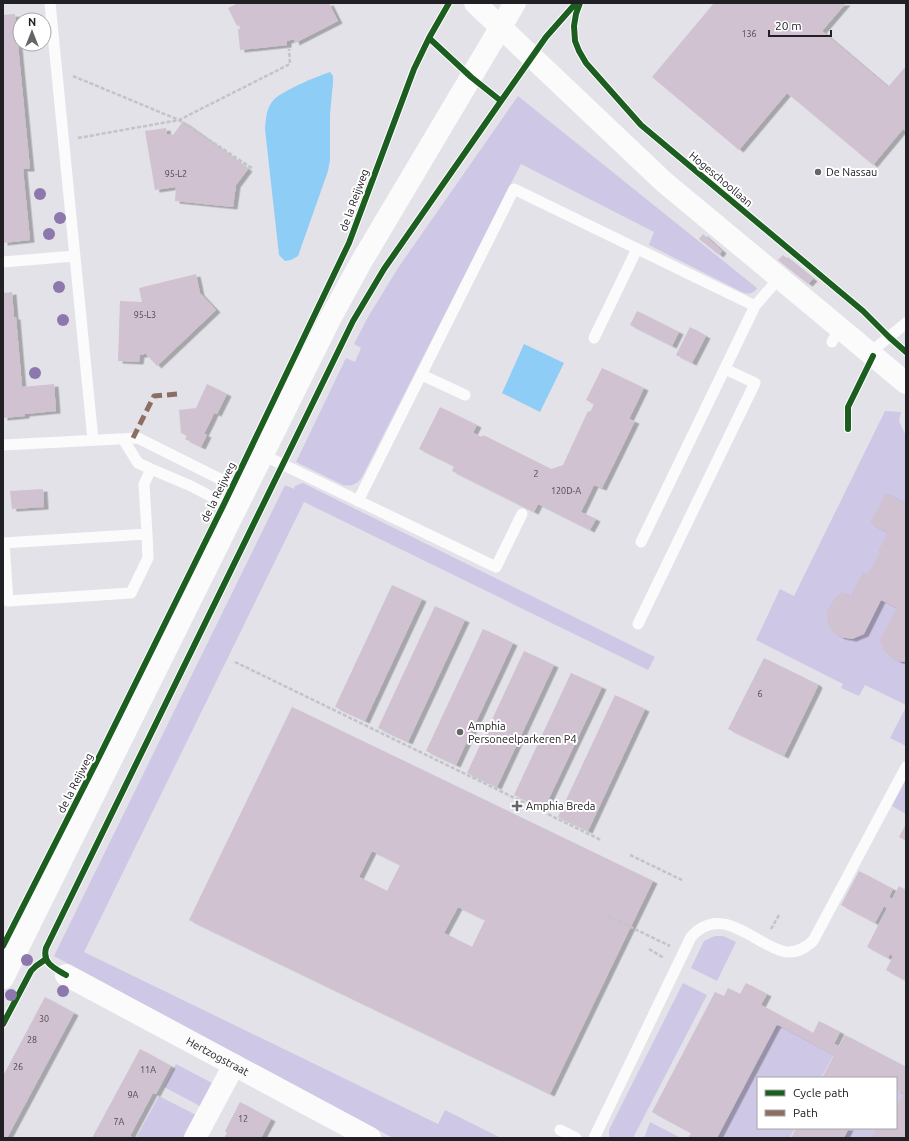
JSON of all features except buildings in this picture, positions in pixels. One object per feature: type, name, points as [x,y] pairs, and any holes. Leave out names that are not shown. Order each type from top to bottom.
[{"type":"street","points":[[475,3],[664,182],[779,278],[836,336],[906,383]]},
{"type":"street","name":"de la Reijweg","points":[[3,978],[333,312],[515,3]]},
{"type":"street","name":"Hertzogstraat","points":[[66,975],[370,1138]]},
{"type":"street","points":[[195,1138],[234,1066]]},
{"type":"lane","points":[[50,3],[93,440]]},
{"type":"lane","points":[[358,501],[514,189],[756,306]]},
{"type":"lane","points":[[594,338],[637,249]]},
{"type":"lane","points":[[3,262],[75,256]]},
{"type":"lane","points":[[641,542],[756,306],[779,278]]},
{"type":"lane","points":[[862,353],[878,346],[906,323]]},
{"type":"lane","points":[[638,624],[755,383],[725,369]]},
{"type":"lane","points":[[422,375],[465,395]]},
{"type":"lane","points":[[3,445],[138,438],[240,500]]},
{"type":"lane","points":[[123,439],[138,463],[191,486],[240,500]]},
{"type":"lane","points":[[263,455],[496,567],[522,514]]},
{"type":"lane","points":[[147,534],[4,543],[8,601],[131,593],[148,558],[147,534],[144,484],[151,469]]},
{"type":"lane","points":[[594,1138],[691,938],[698,930],[707,925],[718,923],[730,925],[778,950],[787,952],[796,951],[806,947],[813,941],[906,767]]},
{"type":"lane","points":[[560,1130],[576,1138]]},
{"type":"path","points":[[64,140],[179,120],[290,64],[288,49]]},
{"type":"path","points":[[57,69],[179,120],[253,169]]},
{"type":"path","points":[[235,662],[600,840]]},
{"type":"path","points":[[630,855],[682,880]]},
{"type":"path","points":[[772,928],[779,915]]},
{"type":"path","points":[[608,916],[662,942]]},
{"type":"path","points":[[649,949],[666,959]]},
{"type":"shaded area","points":[[518,96],[757,288],[751,293],[744,293],[649,245],[654,232],[521,164],[362,477],[354,484],[349,486],[343,485],[296,462],[346,358],[355,362],[361,348],[354,344],[368,317],[398,268]]},
{"type":"shaded area","points":[[885,411],[901,412],[899,421],[906,436],[906,705],[865,685],[859,696],[841,688],[843,684],[756,640],[780,589],[794,596]]},
{"type":"shaded area","points":[[303,483],[655,657],[648,670],[304,502],[84,952],[438,1124],[445,1110],[501,1138],[393,1138],[54,956],[285,485],[294,489],[295,486]]},
{"type":"shaded area","points":[[906,707],[906,746],[890,738]]},
{"type":"shaded area","points":[[906,779],[906,814],[892,806]]},
{"type":"shaded area","points":[[715,936],[723,936],[736,942],[717,981],[691,968],[704,941]]},
{"type":"shaded area","points":[[683,983],[707,995],[633,1138],[609,1138],[609,1130]]},
{"type":"shaded area","points":[[776,1024],[834,1054],[822,1077],[757,1077],[757,1129],[794,1129],[790,1138],[716,1138]]},
{"type":"shaded area","points":[[176,1064],[212,1083],[200,1106],[164,1087]]},
{"type":"shaded area","points":[[897,1087],[906,1092],[906,1138],[841,1138],[846,1129],[897,1129]]},
{"type":"shaded area","points":[[159,1096],[196,1115],[183,1138],[136,1138]]},
{"type":"shaded area","points":[[650,1122],[681,1138],[644,1138]]},
{"type":"water","points":[[330,72],[333,76],[333,83],[330,114],[330,160],[328,171],[298,256],[291,260],[285,261],[279,255],[265,129],[267,111],[272,102],[282,94]]},
{"type":"water","points":[[524,344],[564,363],[540,412],[502,393]]},
{"type":"marked path","points":[[133,438],[154,396],[178,394]]},
{"type":"cycle path","points":[[3,946],[101,753],[224,504],[349,243],[414,69],[429,38],[449,3]]},
{"type":"cycle path","points":[[66,975],[53,967],[47,961],[45,953],[46,948],[353,321],[384,269],[501,101],[546,37],[576,3]]},
{"type":"cycle path","name":"Hogeschoollaan","points":[[580,3],[574,26],[575,41],[579,51],[586,63],[641,125],[863,311],[906,352]]},
{"type":"cycle path","points":[[429,38],[471,77],[501,101]]},
{"type":"cycle path","points":[[848,429],[848,407],[873,356]]},
{"type":"cycle path","points":[[3,1024],[31,971],[46,959]]},
{"type":"place","name":"De Nassau","points":[[818,172]]},
{"type":"place","name":"Amphia Personeelparkeren P4","points":[[460,732]]},
{"type":"place","name":"Amphia Breda","points":[[517,806]]}]
